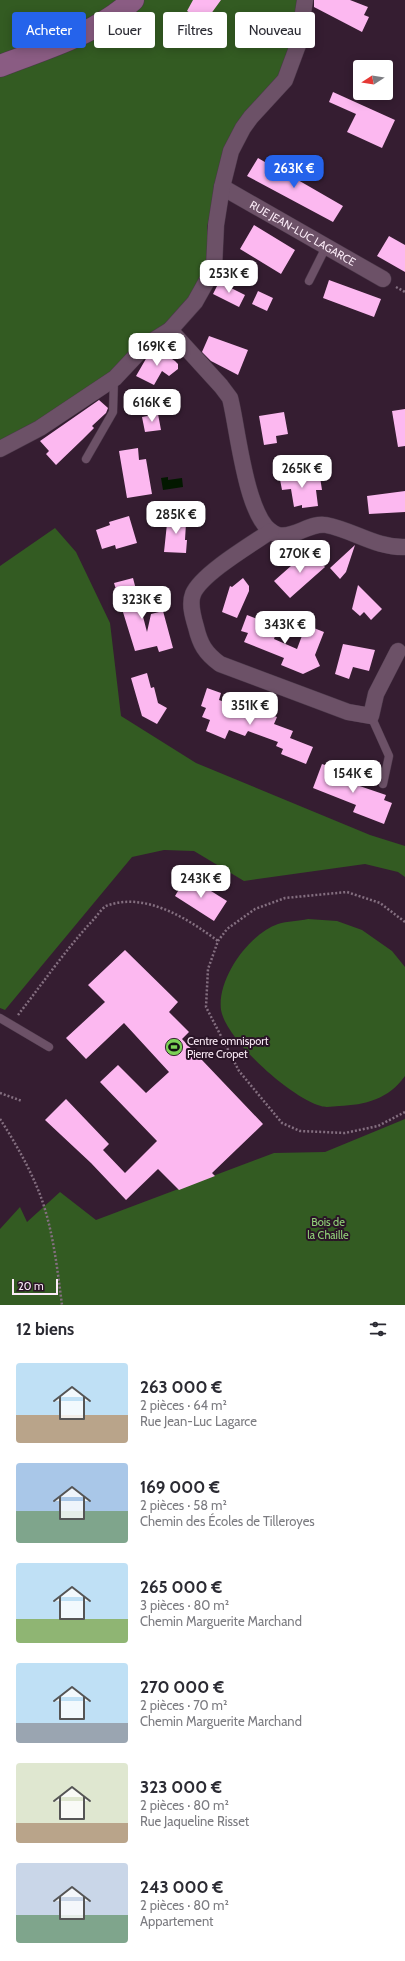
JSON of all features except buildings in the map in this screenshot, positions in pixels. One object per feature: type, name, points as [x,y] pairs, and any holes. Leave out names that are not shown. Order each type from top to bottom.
[{"type":"main road","points":[[0,66],[75,38],[120,12],[133,0]]},
{"type":"street","points":[[0,449],[40,428],[115,378],[146,345],[170,330],[195,302],[214,268],[216,225],[222,187],[231,152],[244,128],[285,80],[298,46],[305,0]]},
{"type":"street","name":"RUE JEAN-LUC LAGARCE","points":[[222,187],[384,279]]},
{"type":"street","points":[[170,330],[230,398],[251,499],[263,524],[278,535],[289,535],[323,524],[336,527],[384,545],[405,547]]},
{"type":"street","points":[[271,531],[199,584],[192,595],[192,613],[200,644],[208,656],[220,664],[348,712],[371,716],[376,694],[398,651]]},
{"type":"lane","points":[[309,281],[326,247]]},
{"type":"lane","points":[[86,459],[113,412],[115,378]]},
{"type":"lane","points":[[371,716],[389,756],[383,784]]},
{"type":"lane","points":[[0,1018],[49,1047]]},
{"type":"path","points":[[405,922],[380,903],[347,892],[285,898],[255,909],[227,929],[218,940],[208,969],[206,1007],[239,1071],[282,1123],[300,1131],[345,1133],[378,1126],[405,1112]]},
{"type":"path","points":[[12,1024],[80,935],[105,907],[137,901],[174,912],[218,940]]},
{"type":"path","points":[[0,1093],[22,1101]]},
{"type":"path","points":[[0,1119],[13,1139],[39,1192],[54,1246],[62,1305]]},
{"type":"green space","points":[[0,0],[300,0],[298,12],[235,12],[235,48],[292,48],[281,73],[222,162],[207,227],[209,262],[195,290],[167,322],[146,337],[114,369],[30,427],[0,443]]},
{"type":"green space","points":[[55,528],[76,552],[110,623],[121,716],[196,763],[370,835],[405,846],[405,877],[398,872],[365,864],[244,881],[194,851],[164,850],[132,857],[5,1010],[0,1008],[0,566]]},
{"type":"green space","points":[[308,919],[337,921],[362,930],[392,951],[405,967],[405,1076],[392,1090],[376,1099],[358,1104],[328,1107],[323,1107],[309,1101],[278,1080],[247,1052],[235,1037],[221,1010],[221,998],[224,984],[237,959],[246,947],[267,929],[278,924]]},
{"type":"green space","name":"Bois de la Chaille","points":[[405,1119],[405,1305],[0,1305],[0,1229],[20,1207],[27,1222],[60,1192],[96,1220],[274,1153],[325,1152]]},
{"type":"shaded area","points":[[168,477],[168,480],[182,478],[183,487],[163,490],[161,478]]},
{"type":"place","name":"Centre omnisport Pierre Cropet","points":[[174,1047]]}]
